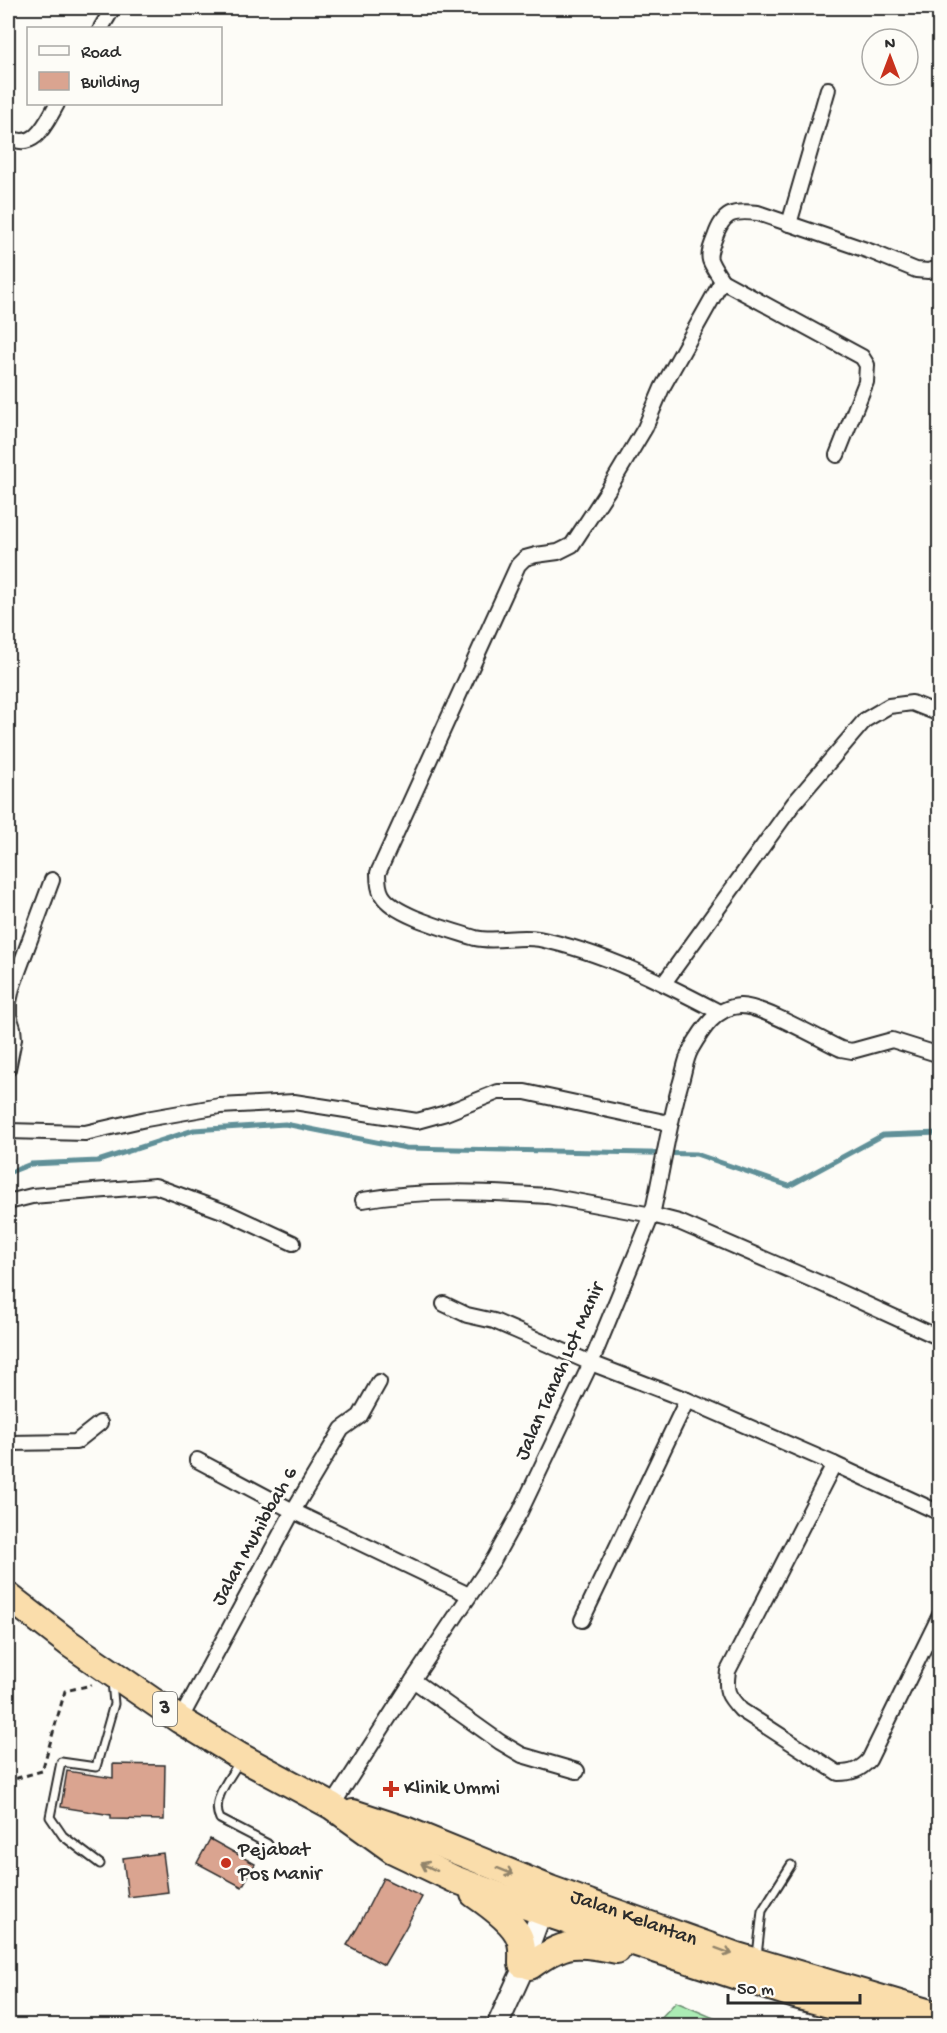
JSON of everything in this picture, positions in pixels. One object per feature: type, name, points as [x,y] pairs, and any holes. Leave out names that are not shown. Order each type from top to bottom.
[{"type":"highway","name":"Jalan Kelantan","points":[[8,1596],[111,1674],[180,1720],[241,1757],[332,1806],[393,1850],[454,1880],[552,1903],[756,1962],[921,2015]]},
{"type":"highway","name":"Jalan Kelantan","points":[[332,1806],[405,1830],[552,1903],[726,1973],[795,1995],[921,2015]]},
{"type":"highway","points":[[454,1880],[490,1905],[514,1929],[520,1938],[525,1967],[560,1947],[576,1944],[599,1946],[726,1973]]},
{"type":"main road","points":[[497,2025],[552,1903]]},
{"type":"street","points":[[102,27],[113,8]]},
{"type":"street","points":[[789,224],[828,89]]},
{"type":"street","points":[[8,137],[15,141],[33,139],[41,132],[56,105]]},
{"type":"street","points":[[837,455],[866,382],[867,365],[862,357],[722,281],[709,258],[720,221],[730,214],[742,211],[758,213],[916,270],[928,271],[939,268]]},
{"type":"street","points":[[722,281],[662,388],[645,428],[572,545],[558,552],[525,558],[518,565],[378,873],[378,884],[383,897],[400,912],[485,940],[518,937],[539,939],[608,959],[664,983],[714,1017],[729,1007],[743,1006],[758,1009],[841,1049],[852,1051],[892,1040],[939,1055]]},
{"type":"street","points":[[664,983],[794,803],[865,720],[889,706],[912,703],[939,714]]},
{"type":"street","points":[[8,1069],[14,1039],[9,1016],[12,988],[52,880]]},
{"type":"street","name":"Jalan Tanah Lot Manir","points":[[332,1806],[494,1559],[520,1512],[591,1363],[652,1215],[669,1123],[690,1051],[714,1017]]},
{"type":"street","points":[[8,1131],[85,1133],[220,1106],[294,1102],[417,1120],[446,1113],[498,1092],[525,1092],[669,1123]]},
{"type":"street","points":[[8,1202],[32,1196],[154,1186],[228,1213],[293,1243]]},
{"type":"street","points":[[363,1200],[447,1191],[531,1195],[652,1215],[679,1222],[939,1338]]},
{"type":"street","points":[[444,1304],[467,1315],[494,1321],[591,1363],[687,1400],[939,1513]]},
{"type":"street","name":"Jalan Muhibbah 6","points":[[180,1720],[293,1511],[342,1429],[360,1416],[379,1382]]},
{"type":"street","points":[[582,1620],[687,1400]]},
{"type":"street","points":[[8,1443],[76,1442],[100,1423]]},
{"type":"street","points":[[197,1460],[293,1511],[469,1595]]},
{"type":"street","points":[[834,1464],[728,1671],[726,1687],[730,1699],[741,1710],[838,1773],[852,1773],[862,1768],[870,1760],[939,1615]]},
{"type":"street","points":[[413,1680],[522,1755],[578,1772]]},
{"type":"lane","points":[[100,1864],[63,1836],[50,1817],[62,1762],[96,1767],[114,1704],[111,1674]]},
{"type":"lane","points":[[241,1757],[219,1798],[216,1806],[217,1812],[220,1819],[267,1844]]},
{"type":"lane","points":[[756,1962],[762,1911],[791,1865]]},
{"type":"path","points":[[8,1785],[14,1779],[42,1771],[65,1691],[94,1685],[111,1674]]},
{"type":"green space","points":[[676,2002],[730,2025],[654,2025]]},
{"type":"building","points":[[113,1764],[165,1765],[164,1820],[111,1819],[111,1815],[61,1807],[67,1771],[113,1778]]},
{"type":"building","name":"Pejabat Pos Manir","points":[[210,1839],[255,1864],[242,1887],[197,1863]]},
{"type":"building","points":[[163,1853],[168,1892],[128,1897],[123,1858]]},
{"type":"building","points":[[383,1878],[422,1897],[384,1965],[347,1945]]},
{"type":"waterway","points":[[8,1173],[31,1164],[98,1161],[194,1130],[285,1124],[406,1148],[696,1154],[789,1186],[883,1135],[940,1133]]},
{"type":"place","name":"Klinik Ummi","points":[[391,1789]]},
{"type":"place","name":"Pejabat Pos Manir","points":[[226,1863]]}]
